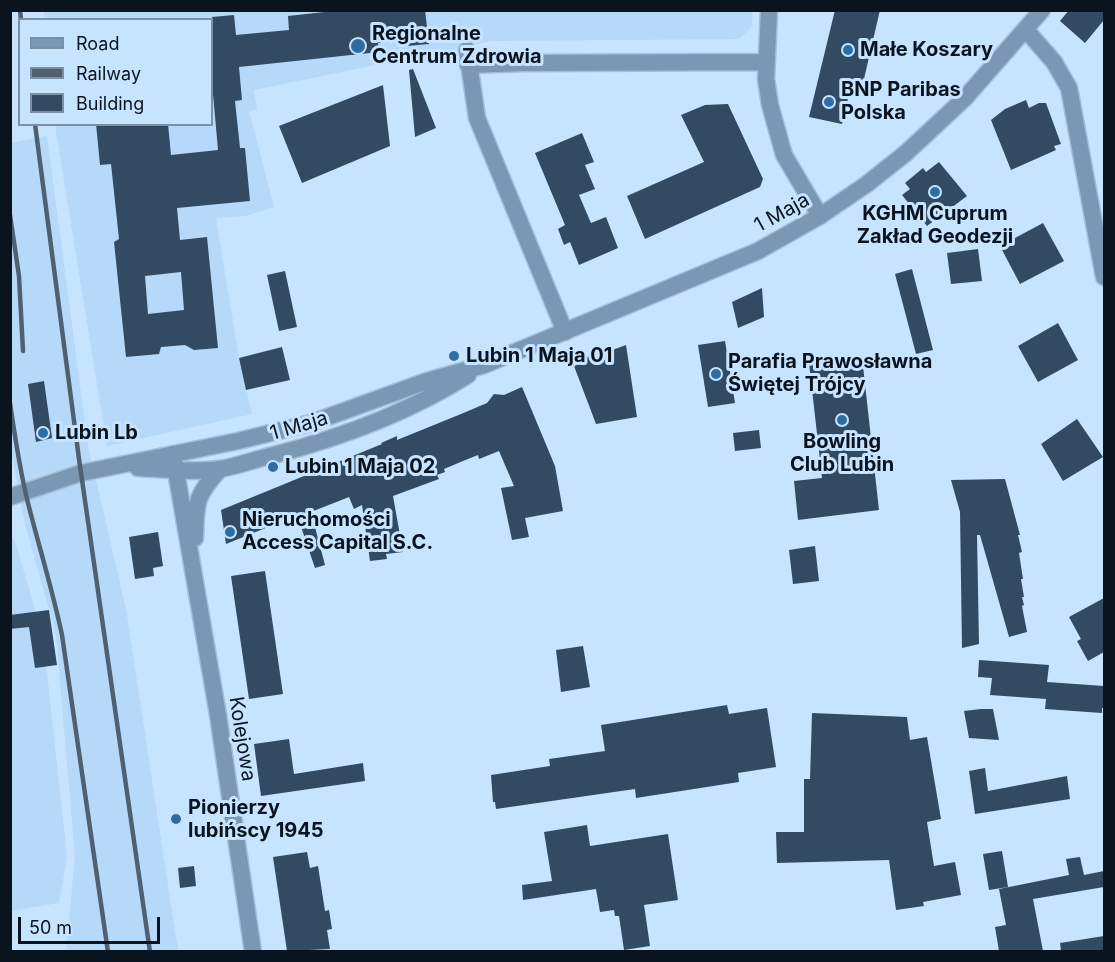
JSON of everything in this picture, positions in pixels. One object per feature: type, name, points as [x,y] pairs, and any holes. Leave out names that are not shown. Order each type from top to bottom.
[{"type":"street","points":[[769,10],[766,79],[770,105],[784,154],[820,216]]},
{"type":"street","name":"1 Maja","points":[[174,462],[238,441],[310,423],[427,381],[484,365],[720,268],[784,238],[867,184],[906,153],[964,98],[1042,10]]},
{"type":"street","points":[[1026,30],[1054,62],[1069,88],[1102,242],[1104,277]]},
{"type":"street","points":[[565,332],[477,118],[468,58],[524,63],[766,62]]},
{"type":"street","name":"1 Maja","points":[[10,497],[71,475],[110,466],[174,462],[220,469],[317,444],[367,427],[435,396],[484,365]]},
{"type":"street","name":"Kolejowa","points":[[174,462],[194,568],[253,951]]},
{"type":"street","name":"Kolejowa","points":[[194,568],[196,502],[205,485],[220,469]]},
{"type":"shaded area","points":[[44,11],[752,11],[752,26],[739,39],[491,41],[254,90],[257,109],[249,111],[274,207],[245,216],[216,218],[239,358],[252,414],[107,446],[55,126],[213,126],[213,18],[45,18]]},
{"type":"shaded area","points":[[47,136],[88,446],[126,609],[178,951],[66,951],[75,857],[56,634],[25,524],[11,450],[10,143]]},
{"type":"shaded area","points":[[14,538],[43,636],[67,857],[59,903],[11,911],[10,539]]},
{"type":"building","points":[[343,10],[425,10],[429,44],[407,46],[407,40],[378,43],[379,52],[239,67],[242,100],[235,101],[240,148],[245,148],[250,201],[177,208],[180,240],[207,237],[218,348],[194,350],[185,345],[161,347],[159,354],[126,357],[114,242],[119,239],[111,164],[100,165],[96,126],[168,126],[171,155],[218,150],[213,94],[212,17],[234,15],[236,35],[289,30],[288,16]],"holes":[[[181,272],[184,310],[148,314],[145,276]]]},
{"type":"building","name":"Małe Koszary","points":[[835,10],[880,10],[861,92],[850,90],[842,124],[809,117]]},
{"type":"building","points":[[1069,10],[1104,10],[1104,20],[1085,43],[1060,21]]},
{"type":"building","points":[[413,69],[436,128],[415,137],[409,70]]},
{"type":"building","points":[[383,85],[390,146],[302,183],[279,126]]},
{"type":"building","points":[[1026,100],[1029,108],[1039,103],[1046,103],[1061,144],[1054,146],[1056,150],[1011,170],[991,120],[1005,109]]},
{"type":"building","points":[[728,104],[763,179],[760,187],[645,239],[627,196],[704,162],[681,115],[705,105]]},
{"type":"building","points":[[582,133],[594,162],[585,165],[595,189],[579,195],[591,223],[606,217],[618,248],[579,265],[570,242],[564,245],[558,229],[565,225],[535,153]]},
{"type":"building","name":"KGHM Cuprum Zakład Geodezji","points":[[939,162],[967,196],[927,226],[902,195],[910,189],[905,183],[923,168],[926,172]]},
{"type":"building","points":[[1043,223],[1064,261],[1020,284],[1000,246]]},
{"type":"building","points":[[978,249],[982,281],[951,284],[947,253]]},
{"type":"building","points":[[912,269],[933,350],[916,354],[895,274]]},
{"type":"building","points":[[285,271],[297,327],[279,331],[267,275]]},
{"type":"building","points":[[762,288],[764,317],[738,328],[732,302]]},
{"type":"building","points":[[1058,323],[1078,360],[1038,382],[1018,346]]},
{"type":"building","name":"Parafia Prawosławna Świętej Trójcy","points":[[725,341],[735,403],[708,407],[698,345]]},
{"type":"building","points":[[626,345],[637,417],[596,424],[574,366],[586,361],[585,358]]},
{"type":"building","points":[[282,347],[290,380],[246,390],[239,358]]},
{"type":"building","name":"Bowling Club Lubin","points":[[862,357],[879,510],[798,520],[794,481],[822,478],[809,363]]},
{"type":"building","points":[[44,381],[52,438],[36,442],[28,384]]},
{"type":"building","points":[[522,387],[555,466],[563,511],[525,518],[529,537],[512,540],[501,488],[514,486],[499,451],[479,459],[478,455],[444,469],[445,472],[437,475],[439,479],[393,496],[403,552],[386,554],[387,559],[370,561],[362,505],[354,509],[349,497],[311,512],[325,565],[315,568],[298,518],[284,524],[283,521],[226,544],[221,510],[397,436],[397,440],[487,403],[494,394],[504,395]]},
{"type":"building","points":[[1077,419],[1103,457],[1063,481],[1041,444]]},
{"type":"building","points":[[759,430],[761,448],[735,451],[733,433]]},
{"type":"building","points":[[1005,479],[1020,535],[1018,535],[1022,552],[1019,553],[1024,597],[1022,597],[1024,605],[1022,606],[1027,632],[1009,637],[980,535],[977,535],[979,644],[962,648],[960,512],[951,480]]},
{"type":"building","points":[[158,532],[163,566],[153,568],[154,576],[135,579],[129,537]]},
{"type":"building","points":[[815,546],[819,581],[793,584],[789,550]]},
{"type":"building","points":[[265,571],[283,694],[249,699],[231,576]]},
{"type":"building","points":[[1104,598],[1104,652],[1088,661],[1077,641],[1081,639],[1069,617]]},
{"type":"building","points":[[49,610],[57,665],[35,668],[29,627],[10,629],[10,615]]},
{"type":"building","points":[[583,646],[590,687],[561,692],[556,650]]},
{"type":"building","points":[[979,660],[1049,665],[1047,682],[1104,686],[1102,713],[1045,709],[1046,699],[990,695],[992,678],[978,677]]},
{"type":"building","points":[[727,705],[729,714],[767,708],[776,767],[738,773],[739,782],[636,798],[635,789],[496,809],[495,802],[493,802],[491,775],[550,766],[549,759],[605,751],[601,725]]},
{"type":"building","points":[[993,709],[999,740],[969,738],[964,711]]},
{"type":"building","points":[[812,713],[907,717],[910,740],[927,737],[941,819],[927,822],[934,866],[955,862],[961,895],[923,902],[924,906],[896,910],[889,860],[777,863],[776,832],[804,832],[804,779],[810,779]]},
{"type":"building","points":[[289,739],[294,774],[363,763],[365,781],[261,796],[254,744]]},
{"type":"building","points":[[985,768],[988,791],[1067,776],[1070,799],[975,814],[969,771]]},
{"type":"building","points":[[587,825],[590,846],[668,834],[678,900],[644,905],[650,946],[624,950],[619,916],[615,916],[614,910],[600,912],[596,889],[523,900],[522,885],[552,881],[544,832]]},
{"type":"building","points":[[1002,851],[1008,887],[989,890],[983,854]]},
{"type":"building","points":[[307,852],[310,868],[318,866],[325,911],[329,910],[332,929],[327,930],[330,949],[287,951],[273,857]]},
{"type":"building","points":[[1080,857],[1084,875],[1104,871],[1104,887],[1033,899],[1043,951],[999,951],[995,927],[1006,925],[999,889],[1069,875],[1066,859]]},
{"type":"building","points":[[194,866],[196,886],[180,888],[178,868]]},
{"type":"building","points":[[1104,936],[1104,951],[1061,951],[1060,943]]},
{"type":"railway","points":[[20,10],[21,18]]},
{"type":"railway","points":[[35,126],[79,459],[150,952]]},
{"type":"railway","points":[[10,215],[19,276],[23,351]]},
{"type":"railway","points":[[10,403],[26,494],[62,635],[108,952]]},
{"type":"place","name":"Regionalne Centrum Zdrowia","points":[[358,46]]},
{"type":"place","name":"Małe Koszary","points":[[848,50]]},
{"type":"place","name":"BNP Paribas Polska","points":[[829,102]]},
{"type":"place","name":"KGHM Cuprum Zakład Geodezji","points":[[935,192]]},
{"type":"place","name":"Lubin 1 Maja 01","points":[[454,356]]},
{"type":"place","name":"Parafia Prawosławna Świętej Trójcy","points":[[716,374]]},
{"type":"place","name":"Bowling Club Lubin","points":[[842,420]]},
{"type":"place","name":"Lubin Lb","points":[[43,433]]},
{"type":"place","name":"Lubin 1 Maja 02","points":[[273,467]]},
{"type":"place","name":"Nieruchomości Access Capital S.C.","points":[[230,532]]},
{"type":"place","name":"Pionierzy lubińscy 1945","points":[[176,819]]}]
